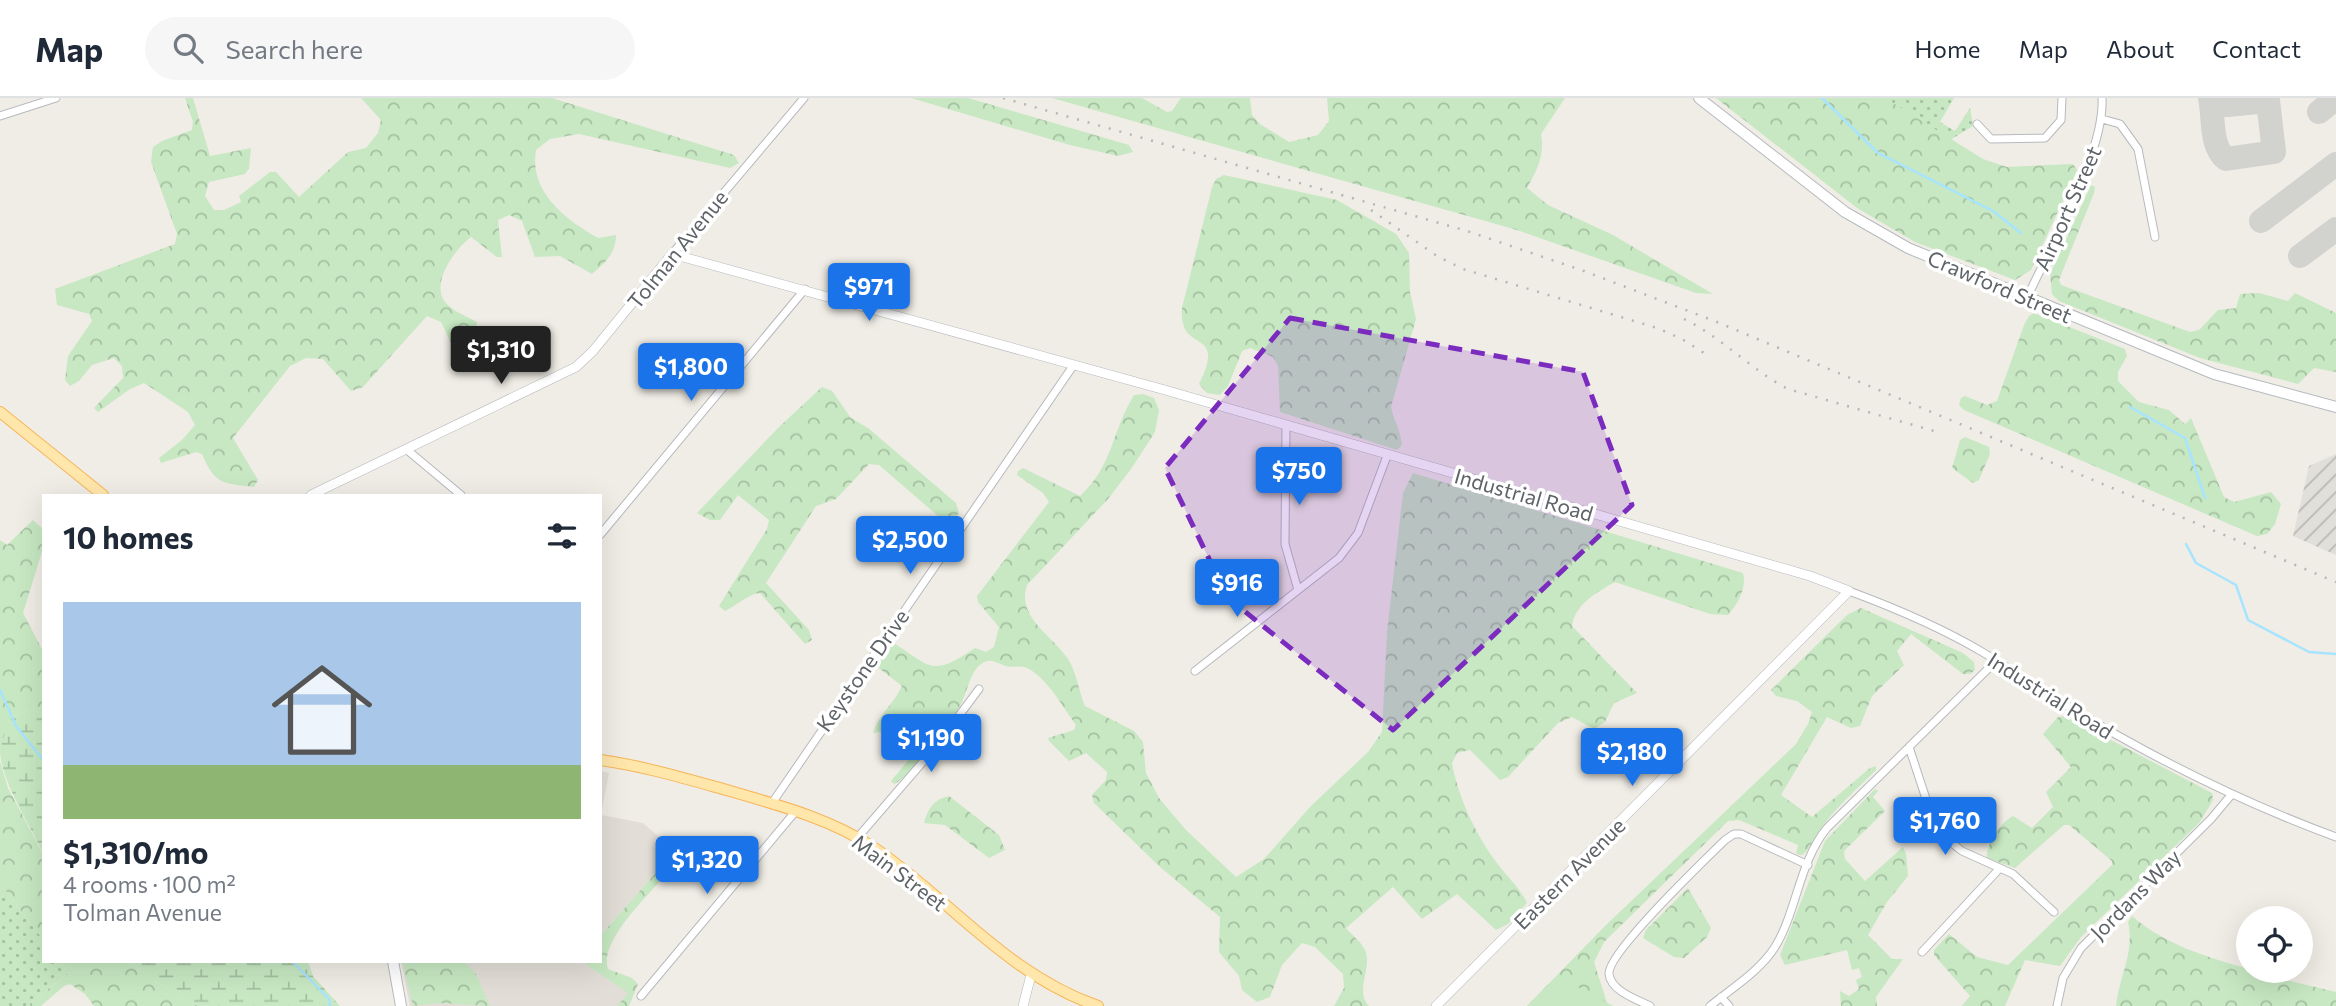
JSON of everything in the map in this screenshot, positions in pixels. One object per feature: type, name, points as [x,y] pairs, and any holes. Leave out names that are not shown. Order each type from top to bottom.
[{"type":"main road","name":"Crawford Street","points":[[1699,98],[1829,201],[1872,229],[1966,273],[2214,374],[2336,407]]},
{"type":"main road","points":[[0,412],[102,494]]},
{"type":"main road","name":"Main Street","points":[[602,760],[676,775],[772,803],[858,837],[896,864],[1031,975],[1061,992],[1098,1006]]},
{"type":"main road","points":[[393,963],[401,1006]]},
{"type":"street","points":[[0,116],[56,98]]},
{"type":"street","name":"Tolman Avenue","points":[[313,494],[576,367],[593,351],[804,98]]},
{"type":"street","name":"Airport Street","points":[[1977,124],[1986,136],[1996,140],[2045,138],[2061,120],[2062,98]]},
{"type":"street","name":"Airport Street","points":[[2028,296],[2094,150],[2102,119],[2102,98]]},
{"type":"street","name":"Airport Street","points":[[2102,119],[2120,124],[2138,149],[2155,237]]},
{"type":"street","name":"Industrial Road","points":[[672,254],[1286,425],[1810,576],[1913,617],[1985,654],[2114,734],[2232,794],[2336,836]]},
{"type":"street","points":[[602,533],[805,289]]},
{"type":"street","name":"Keystone Drive","points":[[772,803],[1073,366]]},
{"type":"street","points":[[1286,425],[1285,544],[1298,590]]},
{"type":"street","points":[[406,449],[460,494]]},
{"type":"street","points":[[1195,671],[1349,547],[1366,513],[1387,456]]},
{"type":"street","name":"Eastern Avenue","points":[[1436,1006],[1849,591]]},
{"type":"street","points":[[1710,1006],[1755,970],[1772,952],[1808,865],[1827,828],[1994,662]]},
{"type":"street","points":[[858,837],[934,749],[979,688]]},
{"type":"street","points":[[1909,747],[1938,828],[1956,848],[2025,883],[2054,912]]},
{"type":"street","name":"Jordans Way","points":[[2057,1006],[2063,978],[2081,948],[2211,819],[2232,794]]},
{"type":"street","points":[[641,996],[795,812]]},
{"type":"street","points":[[1650,1006],[1615,987],[1609,975],[1610,965],[1636,931],[1725,840],[1734,834],[1741,835],[1808,865]]},
{"type":"street","points":[[1922,952],[2000,868]]},
{"type":"street","points":[[1023,1006],[1031,975]]},
{"type":"street","points":[[1721,997],[1729,1006]]},
{"type":"highlighted area","points":[[1290,318],[1583,372],[1632,505],[1393,730],[1228,598],[1165,468]]},
{"type":"shaded area","points":[[2336,454],[2336,555],[2293,536],[2309,466]]},
{"type":"shaded area","points":[[602,771],[609,773],[602,810]]},
{"type":"shaded area","points":[[602,815],[643,823],[675,851],[602,934]]},
{"type":"shaded area","points":[[401,963],[584,963],[629,993],[617,1006],[410,1006]]},
{"type":"green space","points":[[185,98],[193,98],[210,156],[251,148],[249,168],[245,174],[209,182],[205,196],[214,210],[224,210],[241,202],[239,196],[270,172],[276,172],[299,197],[348,152],[366,148],[378,133],[381,120],[361,98],[552,98],[734,155],[739,163],[730,168],[579,134],[550,139],[536,150],[538,179],[552,203],[573,222],[598,238],[616,235],[612,252],[605,262],[592,274],[560,256],[535,257],[522,221],[509,215],[498,220],[502,257],[497,257],[471,237],[451,259],[442,278],[442,297],[448,305],[477,322],[475,336],[462,355],[454,349],[441,322],[427,316],[363,387],[351,391],[323,359],[306,358],[290,366],[233,438],[258,480],[254,487],[235,485],[216,477],[202,454],[196,452],[161,463],[159,458],[182,440],[195,425],[188,412],[144,383],[130,389],[98,412],[94,408],[123,378],[122,366],[114,358],[92,365],[79,381],[70,386],[65,380],[68,356],[92,321],[89,314],[57,305],[55,289],[175,244],[177,234],[151,162],[153,147],[192,130],[193,122]]},
{"type":"green space","points":[[911,98],[968,98],[1129,145],[1133,152],[1118,156],[1070,145]]},
{"type":"green space","points":[[1052,98],[1142,98],[1167,112],[1172,111],[1181,98],[1250,98],[1252,115],[1260,124],[1289,142],[1318,135],[1329,121],[1327,98],[1565,98],[1541,134],[1541,156],[1527,188],[1548,205],[1613,235],[1713,294],[1696,293],[1517,230]]},
{"type":"green space","points":[[1716,98],[1885,98],[1983,159],[2007,167],[2073,164],[2077,170],[2031,270],[2015,280],[1915,242],[1857,208]]},
{"type":"green space","points":[[1885,98],[1954,98],[1940,122],[1955,131],[1970,108],[1973,126],[1950,140]]},
{"type":"green space","points":[[1224,175],[1337,200],[1396,234],[1409,253],[1410,292],[1416,319],[1391,407],[1402,445],[1397,450],[1280,412],[1278,366],[1273,357],[1250,348],[1242,351],[1228,386],[1220,395],[1207,393],[1199,384],[1208,354],[1205,347],[1187,332],[1182,308],[1212,187],[1216,179]]},
{"type":"green space","points":[[2091,185],[2095,187],[2094,193],[2059,280],[2061,285],[2190,332],[2199,330],[2218,310],[2236,308],[2240,294],[2259,293],[2288,301],[2295,293],[2336,313],[2336,372],[2314,368],[2298,384],[2200,358],[2059,301],[2052,294],[2050,274]]},
{"type":"green space","points":[[2034,313],[2125,349],[2127,356],[2118,372],[2118,381],[2139,402],[2169,410],[2185,424],[2191,418],[2224,497],[2234,502],[2271,492],[2281,504],[2275,524],[2267,534],[2257,536],[1964,410],[1959,405],[1961,398],[1965,396],[1987,405],[1997,401],[2024,325]]},
{"type":"green space","points":[[822,387],[832,391],[851,418],[868,428],[956,503],[959,513],[950,523],[938,516],[879,465],[869,464],[836,499],[816,506],[766,583],[809,630],[812,640],[805,644],[760,593],[725,611],[719,606],[767,529],[769,520],[738,495],[720,520],[710,520],[697,513],[779,427]]},
{"type":"green space","points":[[1143,394],[1154,398],[1159,410],[1155,432],[1108,499],[1027,585],[1027,607],[1037,625],[1068,659],[1085,706],[1134,731],[1143,742],[1146,773],[1159,798],[1185,829],[1236,877],[1264,859],[1311,806],[1368,752],[1382,732],[1387,632],[1403,493],[1413,473],[1743,573],[1741,596],[1728,615],[1710,614],[1615,582],[1582,605],[1572,626],[1637,693],[1614,703],[1605,722],[1594,729],[1572,717],[1558,723],[1508,777],[1500,780],[1470,750],[1457,753],[1452,763],[1458,788],[1480,837],[1527,903],[1508,924],[1496,930],[1457,894],[1422,919],[1393,887],[1346,928],[1365,950],[1367,964],[1363,993],[1369,1006],[1334,1006],[1344,988],[1343,974],[1315,947],[1302,943],[1282,965],[1270,997],[1257,1002],[1242,990],[1239,976],[1219,952],[1220,917],[1160,867],[1094,803],[1092,795],[1106,780],[1107,772],[1086,753],[1069,761],[1049,741],[1048,738],[1074,730],[1076,725],[1048,686],[1027,668],[1008,667],[991,661],[981,664],[941,735],[923,759],[894,784],[891,781],[913,753],[915,733],[903,728],[873,733],[902,686],[876,666],[892,642],[932,666],[949,663],[975,648],[986,652],[994,647],[999,627],[978,602],[977,596],[1049,502],[1043,493],[1017,475],[1018,471],[1023,468],[1080,496],[1091,485],[1106,460],[1134,395]]},
{"type":"green space","points":[[1965,437],[1989,447],[1990,454],[1979,480],[1973,483],[1952,468],[1960,440]]},
{"type":"green space","points":[[33,520],[42,528],[42,551],[23,613],[42,649],[42,706],[12,717],[0,749],[0,540],[7,545]]},
{"type":"green space","points":[[1861,608],[1963,653],[1974,662],[1975,670],[1970,674],[1963,674],[1911,634],[1897,651],[1904,665],[1872,696],[1860,726],[1851,728],[1827,717],[1781,795],[1812,817],[1870,768],[1876,766],[1876,770],[1828,819],[1802,855],[1796,854],[1798,845],[1739,820],[1728,821],[1604,942],[1594,962],[1607,1003],[1613,1006],[1527,1006],[1604,927],[1796,744],[1812,712],[1797,701],[1776,696],[1771,690],[1847,615]]},
{"type":"green space","points":[[42,706],[42,852],[11,789],[1,762],[0,749],[12,717]]},
{"type":"green space","points":[[2065,716],[2212,793],[2213,800],[2200,822],[2081,937],[2060,966],[2025,960],[2005,1006],[1962,1006],[1970,996],[1934,955],[1934,950],[1949,934],[1977,957],[2008,965],[2112,865],[2112,861],[2069,825],[2064,825],[2015,868],[1987,858],[1991,840],[2008,819],[2013,816],[2032,828],[2053,807],[2046,792],[2071,767],[2043,734],[2058,717]]},
{"type":"green space","points":[[0,761],[8,788],[42,852],[42,938],[0,883]]},
{"type":"green space","points":[[1875,789],[1878,791],[1873,797],[1885,811],[1844,851],[1845,859],[1865,881],[1903,847],[1908,876],[1887,902],[1868,935],[1892,959],[1903,959],[1876,997],[1877,1006],[1841,1006],[1840,991],[1849,996],[1859,989],[1856,980],[1862,977],[1859,968],[1852,970],[1847,950],[1785,965],[1780,955],[1825,841]]},
{"type":"green space","points":[[949,796],[999,835],[1005,850],[989,858],[945,825],[924,823],[932,805]]},
{"type":"green space","points":[[675,851],[677,853],[673,866],[619,930],[607,957],[608,969],[632,978],[638,984],[629,1006],[617,1006],[628,993],[584,963],[602,963],[602,934]]},
{"type":"green space","points":[[0,883],[42,938],[42,963],[60,963],[68,973],[27,1006],[0,1006]]},
{"type":"green space","points":[[1688,888],[1711,928],[1707,937],[1684,958],[1674,957],[1643,938],[1646,930]]},
{"type":"green space","points":[[2132,916],[2172,942],[2236,965],[2236,983],[2299,983],[2336,992],[2336,1006],[2116,1006],[2130,944],[2128,922]]},
{"type":"green space","points":[[60,963],[131,963],[158,983],[198,1006],[94,1006],[85,994],[70,984],[41,1006],[27,1006],[68,973]]},
{"type":"green space","points":[[131,963],[309,963],[313,976],[340,1006],[198,1006],[158,983]]},
{"type":"green space","points":[[402,963],[466,963],[476,974],[490,1006],[440,1003],[413,1006]]},
{"type":"green space","points":[[1557,976],[1613,1006],[1527,1006]]},
{"type":"waterway","points":[[1822,98],[1878,153],[1993,211],[2021,233]]},
{"type":"waterway","points":[[2130,407],[2185,438],[2205,498]]},
{"type":"waterway","points":[[2186,544],[2196,563],[2236,585],[2248,620],[2309,652],[2336,654]]},
{"type":"waterway","points":[[0,690],[16,726],[42,758]]},
{"type":"waterway","points":[[294,963],[329,999],[330,1006]]},
{"type":"taxiway","points":[[2210,98],[2217,147],[2226,159],[2274,152],[2268,101],[2227,105],[2213,98]]},
{"type":"taxiway","points":[[2319,112],[2336,98]]},
{"type":"taxiway","points":[[2261,221],[2336,164]]},
{"type":"taxiway","points":[[2300,256],[2336,229]]},
{"type":"railway","points":[[1003,98],[1467,231],[1584,271],[1717,322],[2336,582]]},
{"type":"railway","points":[[1371,210],[1437,256],[1463,269],[1657,328],[1704,353]]},
{"type":"railway","points":[[1684,319],[1788,389],[1934,431]]}]
